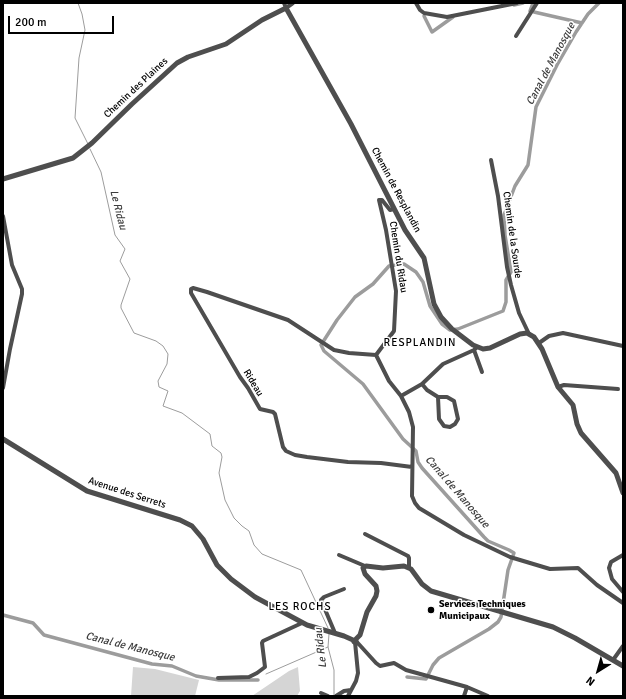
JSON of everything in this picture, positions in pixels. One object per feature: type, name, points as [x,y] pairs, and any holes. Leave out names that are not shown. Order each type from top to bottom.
[{"type":"street","points":[[285,6],[293,3]]},
{"type":"street","points":[[416,3],[420,10],[424,13],[447,17],[517,3]]},
{"type":"street","points":[[516,36],[537,3]]},
{"type":"street","name":"Chemin des Plaines","points":[[3,179],[73,158],[178,63],[188,57],[226,44],[285,6]]},
{"type":"street","name":"Chemin de Resplandin","points":[[285,6],[351,124],[405,230],[424,258],[433,299],[437,310],[441,317],[476,349]]},
{"type":"street","name":"Chemin de la Sourde","points":[[491,160],[498,196],[509,278],[519,313],[529,334]]},
{"type":"street","name":"Chemin du Ridau","points":[[376,355],[392,335],[395,328],[396,291],[386,230],[379,200],[382,200],[390,210],[394,209]]},
{"type":"street","points":[[3,216],[12,265],[22,289],[22,294],[3,388]]},
{"type":"street","name":"Rideau","points":[[376,355],[341,352],[333,349],[291,322],[196,288],[192,288],[190,291],[260,410],[273,412],[275,414],[283,447],[286,451],[295,455],[348,462],[381,463],[412,467]]},
{"type":"street","points":[[539,343],[549,336],[563,333],[623,346]]},
{"type":"street","points":[[401,396],[422,384],[443,364],[476,349],[489,349],[520,334],[529,334],[539,343],[558,387],[573,405],[577,424],[581,433],[616,473],[621,483],[623,493]]},
{"type":"street","points":[[476,349],[482,372]]},
{"type":"street","points":[[376,355],[390,384],[401,396],[412,422],[413,499],[419,508],[430,516],[471,538],[510,556],[550,570],[578,568],[597,585],[623,603]]},
{"type":"street","points":[[422,384],[438,397],[450,398],[455,403],[458,419],[455,424],[446,427],[440,420],[438,397]]},
{"type":"street","points":[[558,387],[567,385],[618,389]]},
{"type":"street","points":[[563,392],[569,388],[597,390]]},
{"type":"street","name":"Avenue des Serrets","points":[[3,439],[87,491],[183,521],[192,526],[203,539],[217,565],[231,579],[255,597],[302,623],[355,640]]},
{"type":"street","points":[[365,534],[408,556],[409,567],[422,584],[431,591],[553,627],[623,665]]},
{"type":"street","points":[[339,555],[365,566],[383,568],[409,567]]},
{"type":"street","points":[[623,555],[612,562],[608,568],[612,579],[618,588],[623,592]]},
{"type":"street","points":[[355,640],[360,635],[367,612],[376,596],[377,591],[374,582],[364,571],[365,566]]},
{"type":"street","points":[[331,632],[322,600],[324,597],[344,589]]},
{"type":"street","points":[[218,678],[249,677],[257,673],[265,667],[263,641],[302,623]]},
{"type":"street","points":[[355,640],[378,665],[381,666],[394,663],[405,669],[467,687],[488,696]]},
{"type":"street","points":[[348,696],[356,681],[358,673],[355,640]]},
{"type":"street","points":[[613,660],[623,646]]},
{"type":"street","points":[[464,696],[467,687]]},
{"type":"street","points":[[336,696],[344,690],[351,690]]},
{"type":"street","points":[[321,693],[328,696]]},
{"type":"shaded area","points":[[133,667],[155,669],[199,680],[195,696],[131,696]]},
{"type":"shaded area","points":[[298,667],[300,691],[297,696],[252,696],[289,671]]},
{"type":"waterway","name":"Le Ridau","points":[[78,3],[85,30],[79,58],[75,118],[88,144]]},
{"type":"waterway","points":[[514,5],[523,3]]},
{"type":"waterway","points":[[530,11],[533,3]]},
{"type":"waterway","name":"Canal de Manosque","points":[[407,677],[426,679],[433,665],[439,658],[489,629],[498,622],[501,617],[508,570],[514,553],[488,541],[484,537],[422,468],[418,462],[416,451],[403,439],[363,384],[324,351],[321,345],[337,320],[355,297],[373,284],[389,266],[404,264],[416,272],[423,282],[430,306],[442,324],[450,330],[458,329],[503,311],[506,302],[506,280],[511,272],[505,235],[504,215],[515,186],[528,165],[536,107],[557,65],[576,32],[588,14],[599,3]]},
{"type":"waterway","points":[[534,12],[582,23]]},
{"type":"waterway","points":[[424,16],[432,32],[453,17]]},
{"type":"waterway","name":"Le Ridau","points":[[90,149],[101,172],[115,235],[125,249],[120,261],[130,279],[121,308],[134,333],[156,341],[163,346],[168,354],[167,364],[158,381],[159,387],[168,391],[163,406],[182,413],[210,434],[212,446],[221,453],[222,457],[219,473],[225,500],[234,518],[249,531],[254,545],[262,554],[301,570],[328,628]]},
{"type":"waterway","name":"Canal de Manosque","points":[[3,615],[33,623],[44,635],[152,664],[172,666],[196,676],[219,680],[258,680]]},
{"type":"waterway","name":"Le Ridau","points":[[329,634],[328,647],[334,670],[334,695]]},
{"type":"waterway","points":[[266,674],[328,647]]},
{"type":"place","name":"Services Techniques Municipaux","points":[[431,610]]},
{"type":"district","name":"RESPLANDIN","points":[[420,343]]},
{"type":"district","name":"LES ROCHS","points":[[300,607]]}]
